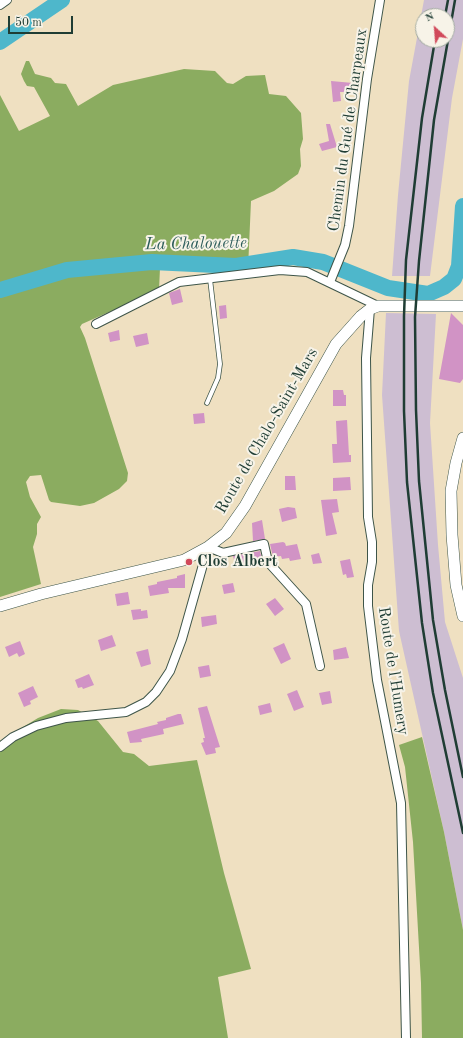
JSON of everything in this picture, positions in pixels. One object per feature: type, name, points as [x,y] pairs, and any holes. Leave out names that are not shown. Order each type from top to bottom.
[{"type":"main road","points":[[374,308],[463,306]]},
{"type":"main road","name":"Route de Chalo-Saint-Mars","points":[[0,606],[41,594],[184,560],[208,547],[226,533],[245,506],[336,344],[349,328],[374,308]]},
{"type":"main road","points":[[463,438],[456,463],[451,491],[453,545],[463,616]]},
{"type":"main road","points":[[453,545],[463,571]]},
{"type":"street","points":[[0,5],[7,0]]},
{"type":"street","name":"Chemin du Gué de Charpeaux","points":[[330,282],[345,245],[349,226],[367,80],[380,0]]},
{"type":"street","points":[[96,324],[179,282],[280,270],[307,272],[330,282],[374,308]]},
{"type":"street","name":"Route de l'Humery","points":[[374,308],[366,358],[368,517],[372,542],[372,562],[368,585],[368,606],[378,680],[401,803],[406,1038]]},
{"type":"street","points":[[0,747],[13,737],[36,726],[66,718],[126,712],[146,702],[156,692],[170,671],[182,639],[208,547],[223,553],[264,544],[268,562],[306,604],[320,666]]},
{"type":"lane","points":[[206,403],[218,378],[220,364],[210,278]]},
{"type":"shaded area","points":[[424,0],[463,0],[463,39],[452,98],[430,276],[392,276],[409,81],[415,48],[455,48],[455,8],[423,8]]},
{"type":"shaded area","points":[[386,313],[436,314],[430,423],[438,545],[445,622],[463,678],[463,930],[444,832],[399,631],[382,395]]},
{"type":"green space","points":[[26,61],[29,61],[35,74],[51,78],[55,83],[66,84],[78,106],[113,85],[184,69],[215,71],[227,83],[233,84],[246,76],[265,75],[269,94],[286,96],[301,113],[303,139],[300,149],[301,166],[298,174],[274,191],[251,201],[248,269],[216,271],[160,268],[159,290],[82,324],[80,327],[85,338],[128,473],[127,481],[119,489],[94,503],[80,506],[51,502],[41,475],[30,476],[26,482],[30,497],[41,517],[37,524],[37,534],[33,547],[41,584],[0,597],[0,95],[19,131],[50,116],[34,87],[27,86],[24,81],[21,74]]},
{"type":"green space","points":[[61,709],[78,710],[98,721],[123,752],[134,754],[149,766],[197,760],[224,873],[251,969],[218,977],[228,1038],[0,1038],[0,741],[38,718]]},
{"type":"green space","points":[[422,737],[444,832],[463,930],[463,1038],[422,1038],[421,983],[413,842],[405,767],[399,745]]},
{"type":"building","points":[[331,81],[353,83],[353,92],[340,92],[341,101],[333,102]]},
{"type":"building","points":[[326,124],[330,124],[337,147],[322,151],[319,144],[329,141]]},
{"type":"building","points":[[180,289],[183,302],[172,305],[169,293]]},
{"type":"building","points":[[226,305],[227,318],[220,319],[219,306]]},
{"type":"building","points":[[451,313],[463,325],[463,379],[460,383],[439,379]]},
{"type":"building","points":[[119,330],[120,340],[110,342],[108,333]]},
{"type":"building","points":[[147,333],[149,344],[136,347],[133,336]]},
{"type":"building","points":[[333,390],[343,390],[344,395],[346,395],[346,406],[333,406]]},
{"type":"building","points":[[204,413],[205,423],[194,424],[193,414]]},
{"type":"building","points":[[347,420],[349,455],[351,455],[351,462],[333,463],[332,444],[337,444],[336,421]]},
{"type":"building","points":[[285,476],[295,476],[296,490],[285,490]]},
{"type":"building","points":[[350,477],[351,490],[333,491],[333,478]]},
{"type":"building","points":[[337,499],[339,512],[332,513],[337,534],[326,536],[321,500]]},
{"type":"building","points":[[288,507],[295,508],[297,518],[282,522],[279,509]]},
{"type":"building","points":[[262,520],[265,539],[253,541],[252,523]]},
{"type":"building","points":[[283,542],[286,546],[297,544],[301,559],[290,561],[289,558],[282,559],[281,556],[273,557],[270,544]]},
{"type":"building","points":[[260,551],[262,560],[236,567],[233,556]]},
{"type":"building","points":[[319,553],[322,563],[313,564],[311,555]]},
{"type":"building","points":[[350,559],[354,577],[347,578],[346,574],[343,575],[340,561]]},
{"type":"building","points":[[185,574],[185,588],[168,588],[169,593],[150,596],[148,586],[157,584],[157,582],[177,578],[177,576]]},
{"type":"building","points":[[233,583],[235,592],[224,594],[222,585]]},
{"type":"building","points":[[128,592],[130,604],[117,606],[115,594]]},
{"type":"building","points":[[275,598],[284,609],[275,616],[266,604]]},
{"type":"building","points":[[141,609],[141,611],[147,610],[148,618],[133,620],[131,610]]},
{"type":"building","points":[[216,615],[217,624],[202,627],[201,617]]},
{"type":"building","points":[[112,635],[116,646],[101,651],[98,640]]},
{"type":"building","points":[[20,641],[25,654],[19,657],[17,653],[9,657],[5,647]]},
{"type":"building","points":[[284,643],[291,659],[281,664],[273,648]]},
{"type":"building","points":[[346,647],[349,658],[334,660],[333,650]]},
{"type":"building","points":[[148,649],[151,664],[141,667],[136,652]]},
{"type":"building","points":[[209,665],[211,676],[200,678],[198,667]]},
{"type":"building","points":[[89,674],[94,685],[83,689],[82,687],[78,688],[75,680]]},
{"type":"building","points":[[33,686],[38,697],[30,701],[31,704],[24,707],[18,693]]},
{"type":"building","points":[[297,690],[304,707],[294,711],[287,694]]},
{"type":"building","points":[[330,691],[332,703],[322,705],[319,693]]},
{"type":"building","points":[[270,703],[272,712],[260,715],[258,706]]},
{"type":"building","points":[[207,706],[220,747],[215,748],[216,753],[206,755],[201,743],[204,742],[203,738],[205,738],[198,708]]},
{"type":"building","points":[[181,714],[184,724],[163,729],[164,734],[141,739],[142,742],[130,743],[127,732],[158,724],[157,722],[166,720],[166,718]]},
{"type":"waterway","points":[[0,42],[62,0]]},
{"type":"waterway","name":"La Chalouette","points":[[0,290],[67,270],[152,262],[236,266],[293,257],[323,262],[388,288],[428,294],[444,287],[454,279],[459,266],[463,206]]},
{"type":"railway","points":[[446,8],[448,0]]},
{"type":"railway","points":[[455,0],[434,120],[419,261],[415,317],[416,410],[419,481],[433,620],[445,690],[463,777]]},
{"type":"railway","points":[[434,48],[422,118],[406,260],[404,316],[404,411],[407,482],[422,623],[433,693],[463,833]]},
{"type":"place","name":"Clos Albert","points":[[189,562]]}]
